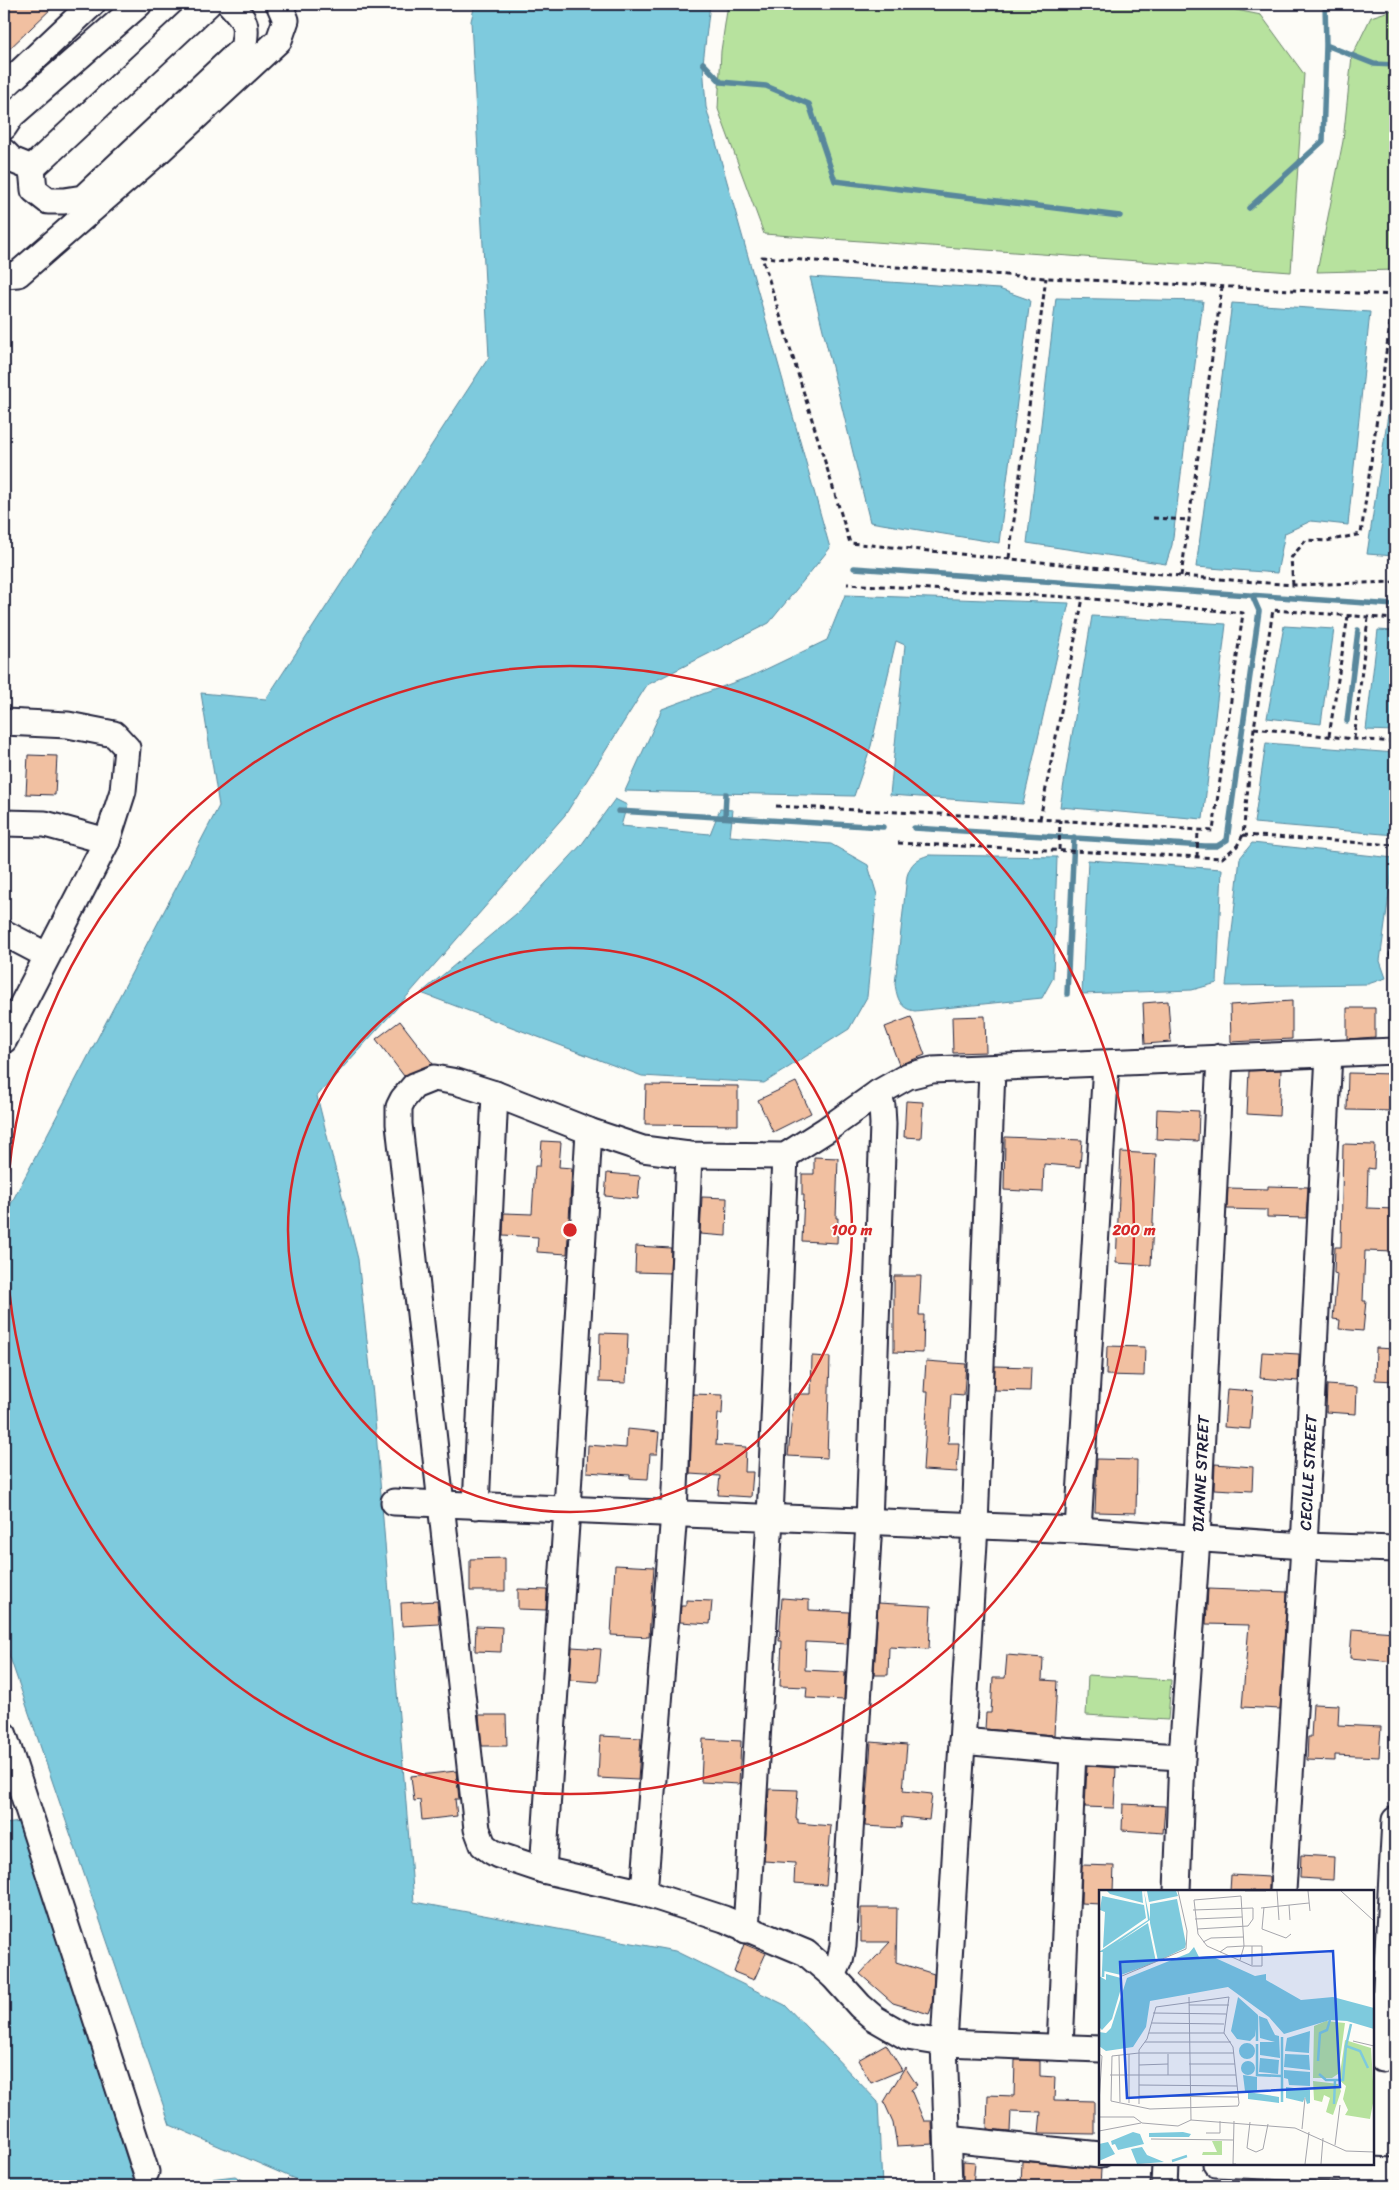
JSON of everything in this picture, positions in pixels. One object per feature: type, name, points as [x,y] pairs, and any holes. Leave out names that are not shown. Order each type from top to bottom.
[{"type":"street","points":[[4,87],[92,4]]},
{"type":"street","points":[[4,126],[12,115],[139,4]]},
{"type":"street","points":[[32,168],[208,4]]},
{"type":"street","points":[[32,168],[34,190],[48,201],[83,198],[243,48],[247,30],[243,18],[230,4]]},
{"type":"street","points":[[4,275],[18,274],[159,151],[280,40],[286,20],[279,4]]},
{"type":"street","points":[[4,152],[12,160],[32,168]]},
{"type":"street","points":[[4,722],[68,725],[114,734],[127,748],[123,791],[107,841],[46,955],[4,1040]]},
{"type":"street","points":[[4,823],[45,824],[107,841]]},
{"type":"street","points":[[4,933],[46,955]]},
{"type":"street","points":[[1099,2048],[944,2043],[907,2037],[874,2018],[860,2006],[833,1976],[806,1953],[746,1930],[724,1919],[644,1893],[543,1870],[490,1851],[483,1845],[479,1834],[441,1504],[399,1124],[399,1107],[414,1086],[434,1078],[458,1082],[495,1094],[588,1131],[644,1149],[689,1155],[785,1156],[878,1094],[908,1076],[924,1072],[1220,1057],[1395,1051]]},
{"type":"street","name":"CECILLE STREET","points":[[1283,1890],[1304,1546],[1328,1054]]},
{"type":"street","name":"DIANNE STREET","points":[[1178,1890],[1182,1757],[1197,1539],[1220,1057]]},
{"type":"street","points":[[1078,1530],[1106,1064]]},
{"type":"street","points":[[949,2186],[944,2043],[975,1526],[992,1069]]},
{"type":"street","points":[[476,1506],[495,1094]]},
{"type":"street","points":[[833,1976],[843,1946],[869,1523],[883,1124],[882,1106],[878,1094]]},
{"type":"street","points":[[543,1870],[567,1509],[588,1131]]},
{"type":"street","points":[[644,1893],[674,1512],[689,1155]]},
{"type":"street","points":[[746,1930],[770,1518],[785,1156]]},
{"type":"street","points":[[394,1502],[674,1512],[869,1523],[1078,1530],[1304,1546],[1395,1548]]},
{"type":"street","points":[[4,1735],[146,2172]]},
{"type":"street","points":[[962,1741],[1073,1751],[1182,1757]]},
{"type":"street","points":[[1060,2047],[1073,1751]]},
{"type":"street","points":[[1383,2059],[1395,1820]]},
{"type":"street","points":[[948,2139],[1099,2155]]},
{"type":"street","points":[[1164,2186],[1165,2165]]},
{"type":"street","points":[[1242,2165],[1395,2171]]},
{"type":"path","points":[[1293,585],[1291,558],[1306,540],[1327,541],[1361,534],[1395,295],[1046,278],[762,256],[850,543],[1181,576],[1293,585],[1395,582]]},
{"type":"path","points":[[1009,558],[1046,278]]},
{"type":"path","points":[[1181,576],[1222,287]]},
{"type":"path","points":[[1153,518],[1188,520]]},
{"type":"path","points":[[776,806],[1060,820],[1213,831],[1243,613],[1083,598],[847,584]]},
{"type":"path","points":[[1040,819],[1083,598]]},
{"type":"path","points":[[898,843],[1222,858],[1237,846],[1243,835],[1254,728],[1273,610],[1395,619]]},
{"type":"path","points":[[1329,736],[1348,616]]},
{"type":"path","points":[[1354,739],[1368,618]]},
{"type":"path","points":[[1254,728],[1395,742]]},
{"type":"path","points":[[1059,850],[1060,820]]},
{"type":"path","points":[[1197,857],[1198,830]]},
{"type":"path","points":[[1243,835],[1395,845]]},
{"type":"path","points":[[1395,924],[1390,955],[1395,957]]},
{"type":"green space","points":[[728,4],[1207,4],[1261,15],[1304,74],[1291,272],[764,234],[718,109],[721,51]]},
{"type":"green space","points":[[1395,9],[1395,270],[1317,272],[1343,141],[1352,56],[1371,17]]},
{"type":"green space","points":[[1088,1675],[1171,1680],[1168,1720],[1086,1715]]},
{"type":"water","points":[[475,4],[710,4],[703,63],[706,107],[830,548],[769,623],[647,685],[565,815],[395,1010],[317,1096],[358,1259],[373,1395],[414,1902],[675,1951],[785,2005],[878,2102],[882,2186],[311,2186],[170,2125],[4,1640],[4,1217],[219,806],[201,693],[266,699],[489,357],[471,21]]},
{"type":"water","points":[[810,277],[999,289],[1030,300],[999,543],[870,522]]},
{"type":"water","points":[[1056,298],[1203,301],[1172,545],[1166,564],[1027,543]]},
{"type":"water","points":[[1232,303],[1370,312],[1348,525],[1311,521],[1285,533],[1277,573],[1196,567]]},
{"type":"water","points":[[1395,368],[1395,556],[1367,554]]},
{"type":"water","points":[[845,595],[1069,603],[1023,804],[890,795],[905,645],[896,641],[871,746],[854,796],[625,791],[662,709],[754,675],[827,640]]},
{"type":"water","points":[[1092,616],[1226,624],[1203,819],[1060,807]]},
{"type":"water","points":[[1284,626],[1334,629],[1321,724],[1267,718]]},
{"type":"water","points":[[1378,630],[1395,631],[1395,731],[1366,730]]},
{"type":"water","points":[[1266,743],[1395,753],[1395,835],[1254,823]]},
{"type":"water","points":[[615,799],[627,805],[621,826],[710,834],[720,809],[733,810],[730,836],[831,844],[868,865],[877,895],[867,997],[849,1029],[764,1083],[642,1076],[421,993],[522,909],[582,844]]},
{"type":"water","points":[[1252,843],[1394,858],[1380,961],[1386,978],[1368,984],[1226,986],[1240,858]]},
{"type":"water","points":[[929,855],[1057,857],[1053,978],[1042,998],[915,1011],[906,1008],[900,1002],[895,984],[907,876],[915,862]]},
{"type":"water","points":[[1088,860],[1222,869],[1217,983],[1192,990],[1082,994]]},
{"type":"water","points":[[21,1822],[135,2186],[4,2186],[4,1824]]},
{"type":"water","points":[[235,2176],[254,2186],[159,2186],[159,2185]]},
{"type":"building","points":[[4,4],[56,4],[4,54]]},
{"type":"building","points":[[28,755],[57,756],[55,795],[26,794]]},
{"type":"building","points":[[1168,1001],[1171,1042],[1145,1044],[1143,1003]]},
{"type":"building","points":[[1292,1001],[1292,1039],[1231,1042],[1230,1005]]},
{"type":"building","points":[[1347,1008],[1375,1008],[1375,1037],[1347,1039]]},
{"type":"building","points":[[985,1016],[986,1052],[953,1053],[952,1017]]},
{"type":"building","points":[[911,1017],[925,1055],[899,1065],[885,1027]]},
{"type":"building","points":[[400,1021],[433,1064],[404,1076],[376,1039]]},
{"type":"building","points":[[1281,1070],[1279,1116],[1247,1114],[1249,1071]]},
{"type":"building","points":[[1348,1073],[1395,1074],[1395,1111],[1347,1110]]},
{"type":"building","points":[[796,1082],[811,1113],[773,1132],[758,1100]]},
{"type":"building","points":[[646,1085],[738,1086],[738,1125],[645,1124]]},
{"type":"building","points":[[906,1101],[923,1102],[921,1138],[904,1137]]},
{"type":"building","points":[[1157,1109],[1199,1111],[1198,1141],[1156,1139]]},
{"type":"building","points":[[1005,1137],[1082,1140],[1080,1167],[1044,1164],[1043,1192],[1004,1190]]},
{"type":"building","points":[[542,1141],[561,1142],[559,1167],[572,1168],[567,1254],[537,1252],[538,1237],[503,1235],[504,1213],[532,1214],[535,1166],[540,1166]]},
{"type":"building","points":[[1343,1144],[1375,1145],[1374,1169],[1368,1168],[1367,1208],[1395,1209],[1395,1252],[1365,1251],[1363,1301],[1366,1301],[1363,1331],[1339,1329],[1340,1320],[1333,1319],[1337,1274],[1334,1273],[1335,1247],[1341,1247]]},
{"type":"building","points":[[1121,1152],[1156,1154],[1151,1265],[1116,1263]]},
{"type":"building","points":[[814,1157],[838,1158],[837,1243],[802,1241],[804,1195],[802,1195],[802,1174],[814,1174]]},
{"type":"building","points":[[607,1173],[640,1176],[638,1199],[605,1196]]},
{"type":"building","points":[[1268,1186],[1308,1187],[1306,1218],[1267,1217],[1267,1210],[1227,1209],[1228,1188],[1268,1189]]},
{"type":"building","points":[[702,1197],[727,1198],[726,1236],[700,1234]]},
{"type":"building","points":[[636,1246],[671,1248],[670,1273],[635,1272]]},
{"type":"building","points":[[894,1276],[921,1276],[919,1315],[924,1315],[923,1353],[894,1352]]},
{"type":"building","points":[[600,1333],[628,1334],[626,1383],[599,1382]]},
{"type":"building","points":[[1107,1346],[1145,1347],[1144,1376],[1106,1375]]},
{"type":"building","points":[[1376,1348],[1395,1349],[1395,1381],[1375,1380]]},
{"type":"building","points":[[1262,1352],[1299,1354],[1298,1381],[1260,1378]]},
{"type":"building","points":[[812,1356],[830,1357],[827,1458],[788,1456],[794,1394],[811,1394]]},
{"type":"building","points":[[926,1361],[966,1364],[964,1395],[951,1394],[948,1443],[959,1443],[957,1472],[923,1470],[928,1392],[924,1392]]},
{"type":"building","points":[[995,1366],[1031,1367],[1030,1391],[994,1390]]},
{"type":"building","points":[[1327,1385],[1357,1387],[1356,1414],[1326,1412]]},
{"type":"building","points":[[1227,1389],[1253,1391],[1250,1429],[1224,1427]]},
{"type":"building","points":[[693,1394],[723,1395],[722,1414],[718,1414],[716,1445],[746,1447],[745,1472],[753,1472],[751,1497],[718,1495],[720,1476],[690,1474]]},
{"type":"building","points":[[627,1429],[659,1432],[657,1454],[650,1454],[648,1479],[630,1478],[630,1475],[587,1472],[588,1445],[626,1448]]},
{"type":"building","points":[[1097,1459],[1137,1460],[1136,1513],[1095,1512]]},
{"type":"building","points":[[1215,1464],[1253,1467],[1252,1491],[1214,1489]]},
{"type":"building","points":[[505,1558],[505,1591],[470,1591],[470,1559]]},
{"type":"building","points":[[615,1565],[654,1567],[649,1637],[611,1635]]},
{"type":"building","points":[[518,1589],[547,1590],[546,1610],[518,1609]]},
{"type":"building","points":[[1208,1589],[1287,1592],[1280,1709],[1242,1707],[1249,1625],[1206,1624]]},
{"type":"building","points":[[782,1598],[809,1600],[809,1610],[849,1612],[847,1644],[806,1642],[805,1670],[845,1672],[844,1700],[806,1698],[807,1687],[780,1686],[782,1641],[779,1641]]},
{"type":"building","points":[[686,1600],[712,1601],[710,1624],[680,1622],[681,1606],[686,1606]]},
{"type":"building","points":[[437,1601],[439,1624],[402,1626],[401,1603]]},
{"type":"building","points":[[878,1603],[931,1606],[929,1649],[889,1647],[888,1675],[874,1675]]},
{"type":"building","points":[[476,1626],[502,1627],[501,1652],[475,1651]]},
{"type":"building","points":[[1352,1629],[1395,1632],[1395,1662],[1350,1658]]},
{"type":"building","points":[[572,1647],[601,1649],[598,1682],[570,1680]]},
{"type":"building","points":[[1007,1655],[1043,1658],[1042,1680],[1057,1681],[1054,1735],[985,1729],[986,1713],[991,1713],[993,1678],[1005,1678]]},
{"type":"building","points":[[1313,1704],[1339,1705],[1338,1725],[1381,1727],[1379,1757],[1335,1755],[1335,1761],[1307,1760],[1308,1737],[1311,1737]]},
{"type":"building","points":[[479,1715],[506,1715],[507,1746],[482,1746]]},
{"type":"building","points":[[600,1736],[641,1738],[638,1780],[598,1778]]},
{"type":"building","points":[[703,1739],[741,1741],[739,1784],[701,1782]]},
{"type":"building","points":[[871,1742],[907,1745],[903,1791],[932,1794],[929,1820],[902,1817],[901,1828],[865,1826]]},
{"type":"building","points":[[1087,1766],[1116,1768],[1114,1808],[1085,1807]]},
{"type":"building","points":[[456,1771],[459,1799],[455,1799],[457,1816],[422,1820],[420,1800],[414,1801],[411,1776]]},
{"type":"building","points":[[769,1789],[798,1790],[796,1819],[798,1819],[798,1823],[831,1826],[826,1885],[794,1883],[795,1863],[764,1861]]},
{"type":"building","points":[[1123,1804],[1165,1806],[1163,1833],[1122,1830]]},
{"type":"building","points":[[1301,1855],[1334,1857],[1333,1880],[1300,1878]]},
{"type":"building","points":[[1082,1865],[1114,1866],[1113,1890],[1099,1890],[1099,1904],[1081,1903]]},
{"type":"building","points":[[1231,1875],[1269,1877],[1269,1890],[1230,1890]]},
{"type":"building","points":[[861,1908],[897,1908],[896,1962],[934,1974],[932,2006],[929,2014],[893,2003],[860,1974],[890,1942],[861,1942]]},
{"type":"building","points":[[744,1944],[766,1953],[754,1980],[734,1972]]},
{"type":"building","points":[[886,2044],[902,2070],[871,2083],[858,2060]]},
{"type":"building","points":[[1015,2060],[1040,2061],[1040,2076],[1055,2077],[1054,2100],[1094,2101],[1094,2134],[1039,2133],[1041,2112],[1011,2111],[1010,2131],[987,2129],[988,2095],[1014,2096]]},
{"type":"building","points":[[905,2067],[917,2085],[911,2090],[924,2121],[932,2121],[933,2144],[897,2146],[893,2122],[884,2102]]},
{"type":"building","points":[[963,2161],[975,2162],[973,2186],[963,2186]]},
{"type":"building","points":[[1022,2161],[1101,2169],[1100,2186],[1021,2186]]},
{"type":"waterway","points":[[1249,208],[1323,141],[1326,45],[1325,4]]},
{"type":"waterway","points":[[1326,45],[1374,64],[1395,65]]},
{"type":"waterway","points":[[703,63],[721,82],[766,86],[809,104],[835,181],[1120,216]]},
{"type":"waterway","points":[[854,568],[1395,605]]},
{"type":"waterway","points":[[914,828],[1205,846],[1217,846],[1227,840],[1259,611],[1252,595]]},
{"type":"waterway","points":[[1347,721],[1358,630]]},
{"type":"waterway","points":[[725,816],[726,794]]},
{"type":"waterway","points":[[618,811],[883,827]]},
{"type":"waterway","points":[[1067,994],[1074,837]]}]
